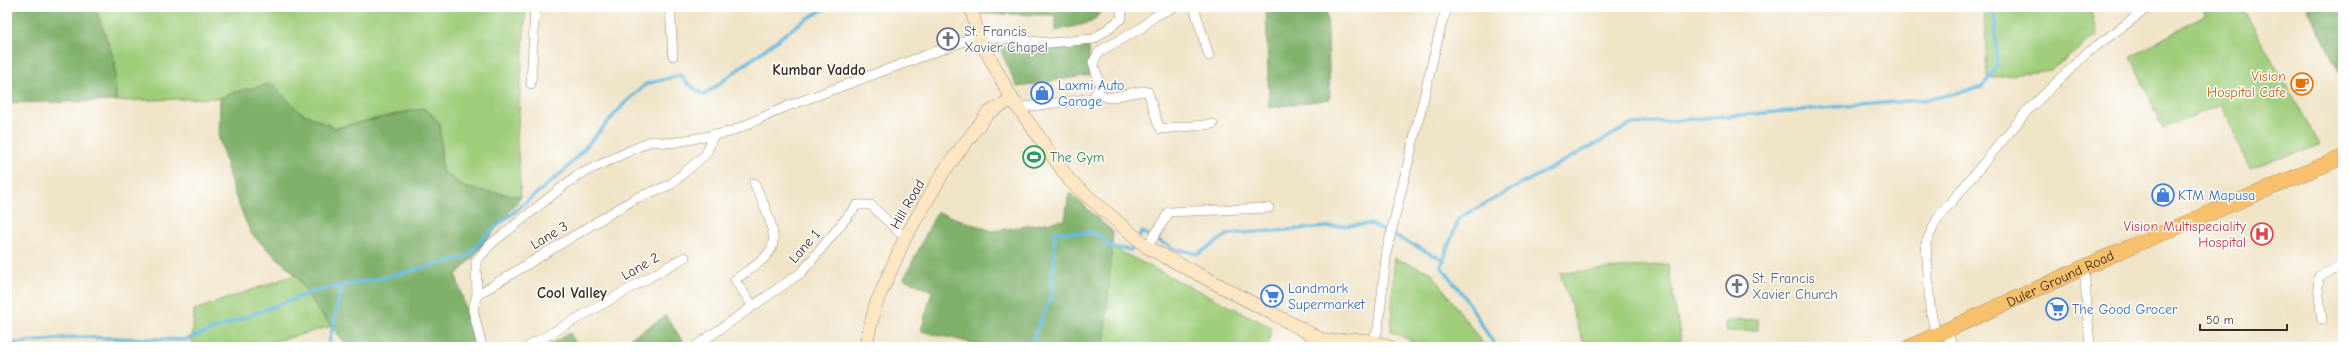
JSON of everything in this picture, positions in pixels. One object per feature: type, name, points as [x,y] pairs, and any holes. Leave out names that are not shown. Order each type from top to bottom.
[{"type":"main road","points":[[971,7],[978,36],[1015,103],[1070,181],[1147,247],[1329,344],[1351,339],[1373,340],[1389,347]]},
{"type":"main road","name":"Hill Road","points":[[865,347],[876,304],[905,238],[944,172],[988,112],[1015,103]]},
{"type":"main road","name":"Duler Ground Road","points":[[1910,347],[2084,267],[2343,157]]},
{"type":"street","points":[[531,84],[535,7]]},
{"type":"street","points":[[670,7],[673,56]]},
{"type":"street","points":[[482,347],[474,310],[477,295],[476,261],[491,244],[576,176],[651,141],[672,143],[730,132],[788,106],[978,36],[1049,43],[1094,39],[1122,18],[1121,7]]},
{"type":"street","points":[[1015,103],[1093,98],[1100,86],[1093,62],[1100,51],[1141,28],[1155,16],[1174,7]]},
{"type":"street","points":[[1194,7],[1209,56]]},
{"type":"street","points":[[1373,340],[1378,329],[1387,250],[1442,22],[1448,7]]},
{"type":"street","points":[[1953,347],[1941,333],[1930,308],[1926,243],[1937,220],[2027,111],[2087,53],[2149,7]]},
{"type":"street","points":[[1096,92],[1108,98],[1142,91],[1148,92],[1158,124],[1162,129],[1213,124]]},
{"type":"street","name":"Lane 3","points":[[477,295],[636,198],[670,185],[706,154],[714,134]]},
{"type":"street","points":[[753,306],[735,280],[767,255],[772,248],[774,237],[754,183]]},
{"type":"street","name":"Lane 1","points":[[694,347],[802,272],[857,205],[871,205],[905,238]]},
{"type":"street","points":[[1147,247],[1169,212],[1269,208]]},
{"type":"street","name":"Lane 2","points":[[527,347],[685,257]]},
{"type":"street","points":[[2322,320],[2318,288],[2319,276],[2343,266]]},
{"type":"street","points":[[2084,267],[2090,347]]},
{"type":"green space","points":[[7,7],[85,7],[97,13],[115,62],[116,101],[7,103]]},
{"type":"green space","points":[[85,7],[526,7],[517,141],[521,197],[466,188],[442,171],[440,123],[424,108],[335,128],[300,112],[272,84],[238,91],[220,98],[116,101],[115,62],[97,13]]},
{"type":"green space","points":[[981,7],[1105,7],[1092,22],[1055,31],[1055,15],[982,14]]},
{"type":"green space","points":[[1266,7],[1327,7],[1330,99],[1269,108]]},
{"type":"green space","points":[[1984,7],[2090,7],[2097,35],[2051,70],[1987,78]]},
{"type":"green space","points":[[2204,7],[2242,7],[2320,145],[2250,168],[2221,104],[2163,128],[2131,57],[2206,14]]},
{"type":"green space","points":[[2307,7],[2343,7],[2343,80]]},
{"type":"green space","points":[[999,47],[1089,47],[1090,75],[1017,87]]},
{"type":"green space","points":[[272,84],[300,112],[335,128],[424,108],[440,123],[442,171],[466,188],[521,197],[474,256],[456,275],[476,347],[349,347],[318,311],[297,276],[251,234],[234,193],[219,138],[220,98],[238,91]]},
{"type":"green space","points":[[1069,192],[1113,232],[1104,347],[989,347],[921,331],[932,291],[904,279],[937,212],[992,231],[1065,220]]},
{"type":"green space","points":[[1111,247],[1271,327],[1268,347],[1101,347]]},
{"type":"green space","points":[[1394,258],[1432,273],[1485,347],[1424,347],[1391,331]]},
{"type":"green space","points":[[332,262],[366,302],[329,327],[253,347],[192,347],[194,310]]},
{"type":"green space","points":[[1668,264],[1682,347],[1585,347],[1560,273]]},
{"type":"green space","points":[[666,316],[684,343],[679,347],[616,347]]},
{"type":"green space","points":[[1758,319],[1758,330],[1727,332],[1725,321]]},
{"type":"green space","points":[[570,333],[578,347],[545,347]]},
{"type":"waterway","points":[[7,344],[74,337],[185,340],[315,291],[382,278],[467,257],[486,235],[565,170],[624,104],[646,84],[681,75],[687,83],[704,95],[800,23],[827,7]]},
{"type":"waterway","points":[[1496,347],[1464,296],[1441,266],[1459,218],[1632,124],[1931,99],[1982,87],[1997,67],[1994,7]]},
{"type":"waterway","points":[[1139,237],[1142,232],[1175,249],[1198,254],[1229,234],[1370,224],[1444,260]]},
{"type":"waterway","points":[[1029,347],[1052,295],[1055,232],[1094,233],[1112,247],[1131,250],[1136,242]]},
{"type":"waterway","points":[[328,347],[342,286]]},
{"type":"place","name":"St. Francis Xavier Chapel","points":[[948,39]]},
{"type":"place","name":"Vision Hospital Cafe","points":[[2302,84]]},
{"type":"place","name":"Laxmi Auto Garage","points":[[1042,93]]},
{"type":"place","name":"The Gym","points":[[1034,157]]},
{"type":"place","name":"KTM Mapusa","points":[[2163,195]]},
{"type":"place","name":"Vision Multispeciality Hospital","points":[[2262,234]]},
{"type":"place","name":"St. Francis Xavier Church","points":[[1737,286]]},
{"type":"place","name":"Landmark Supermarket","points":[[1272,296]]},
{"type":"place","name":"The Good Grocer","points":[[2057,309]]},
{"type":"district","name":"Kumbar Vaddo","points":[[819,70]]},
{"type":"district","name":"Cool Valley","points":[[572,293]]}]
